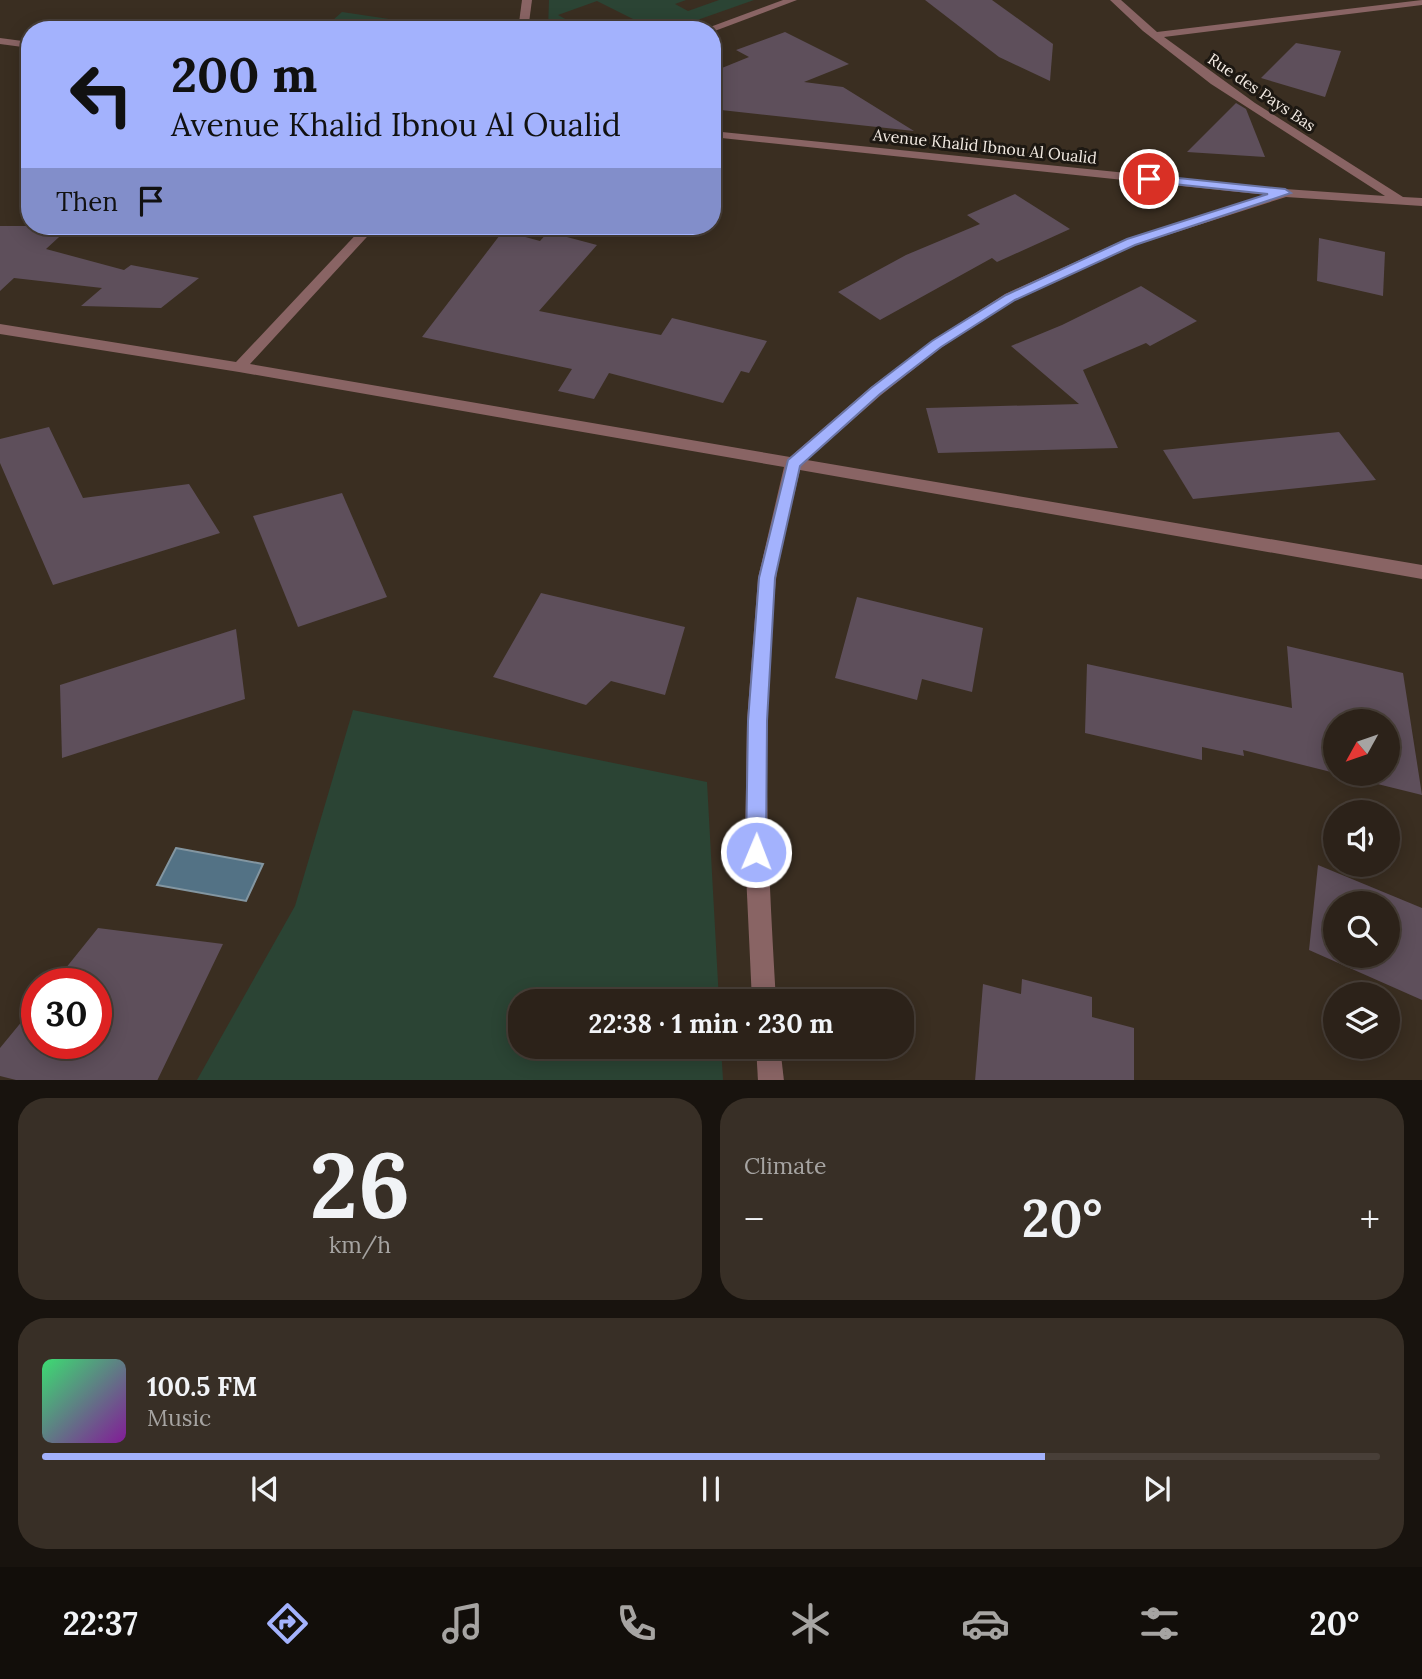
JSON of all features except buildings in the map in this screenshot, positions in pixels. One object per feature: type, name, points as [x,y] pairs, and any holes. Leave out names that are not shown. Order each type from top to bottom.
[{"type":"street","points":[[524,21],[527,0]]},
{"type":"street","points":[[721,25],[792,0]]},
{"type":"street","name":"Rue des Pays Bas","points":[[1115,0],[1228,89],[1399,200]]},
{"type":"street","points":[[1156,34],[1422,2]]},
{"type":"street","points":[[0,41],[21,44]]},
{"type":"street","name":"Avenue Khalid Ibnou Al Oualid","points":[[721,135],[1285,193],[1422,202]]},
{"type":"street","points":[[763,989],[756,852],[757,721],[767,578],[793,464],[876,391],[937,344],[1010,297],[1131,242],[1285,193]]},
{"type":"street","points":[[239,367],[363,235]]},
{"type":"street","points":[[0,329],[239,367],[1422,572]]},
{"type":"street","points":[[0,342],[23,332]]},
{"type":"street","points":[[769,1059],[771,1080]]},
{"type":"green space","points":[[549,0],[686,0],[675,4],[688,11],[719,0],[754,0],[694,21],[637,21],[597,1],[558,15],[569,21],[548,21]]},
{"type":"green space","points":[[342,12],[402,21],[332,21]]},
{"type":"green space","points":[[353,710],[707,782],[718,989],[508,989],[508,1059],[722,1059],[723,1080],[197,1080],[295,906]]},
{"type":"water","points":[[176,848],[263,864],[246,901],[157,885]]},
{"type":"route","points":[[756,852],[757,721],[767,578],[793,464],[876,391],[937,344],[1010,297],[1131,242],[1285,193],[1149,179]]}]
